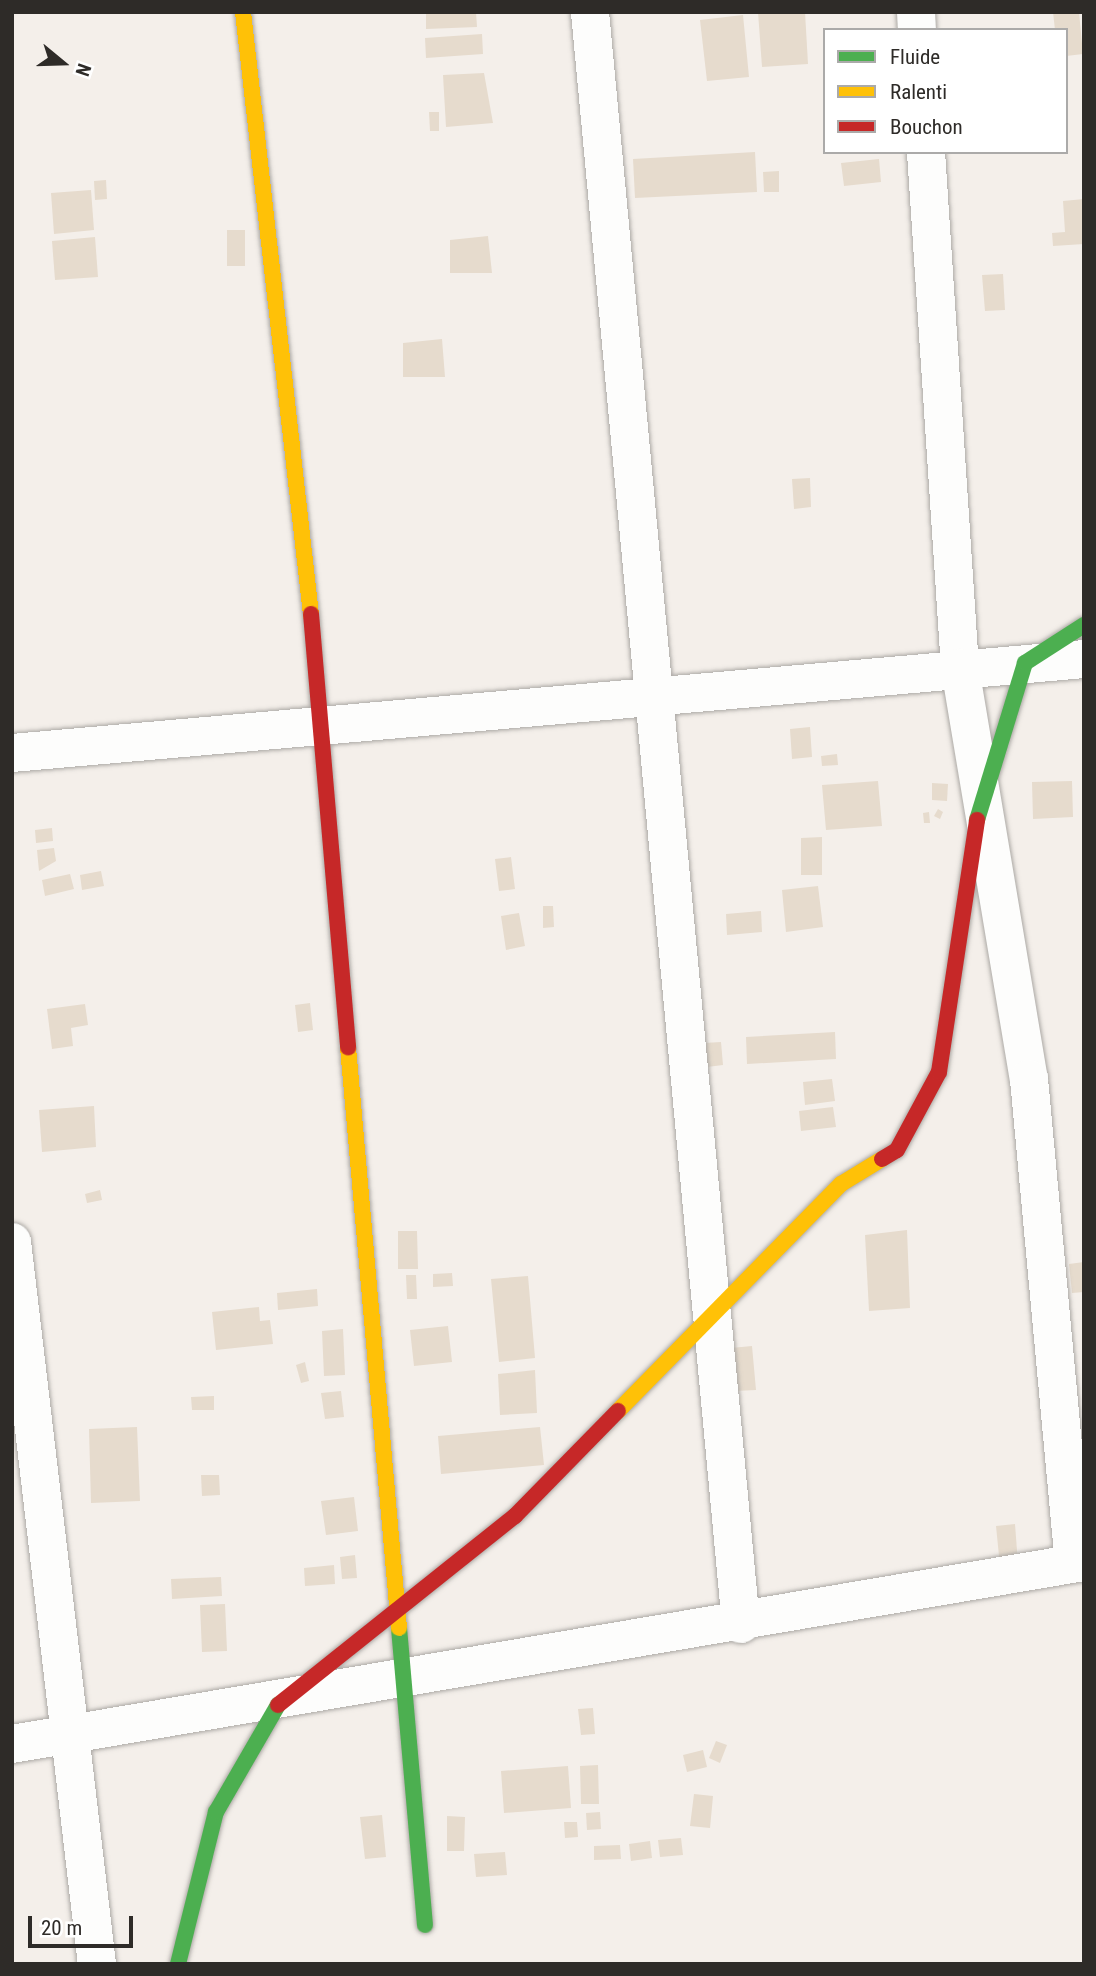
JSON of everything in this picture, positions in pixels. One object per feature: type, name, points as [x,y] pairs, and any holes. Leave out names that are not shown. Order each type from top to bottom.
[{"type":"street","points":[[243,12],[320,722],[425,1925]]},
{"type":"street","points":[[590,12],[741,1624]]},
{"type":"street","points":[[12,1744],[741,1624],[1079,1562],[1029,1079],[960,668],[926,154]]},
{"type":"street","points":[[178,1964],[216,1812],[282,1699],[398,1613],[515,1516],[712,1312],[841,1184],[897,1150],[939,1072],[981,795],[1025,663],[1084,625]]},
{"type":"street","points":[[12,752],[654,693],[1084,659]]},
{"type":"street","points":[[12,1242],[67,1735],[97,1964]]},
{"type":"building","points":[[426,12],[476,12],[477,27],[426,29]]},
{"type":"building","points":[[758,12],[805,12],[808,64],[762,67]]},
{"type":"building","points":[[1053,12],[1079,12],[1083,54],[1068,56],[1068,28],[1055,28]]},
{"type":"building","points":[[743,15],[749,77],[707,81],[700,20]]},
{"type":"building","points":[[482,34],[483,54],[426,58],[425,38]]},
{"type":"building","points":[[484,73],[493,123],[446,127],[443,75]]},
{"type":"building","points":[[429,112],[439,112],[439,131],[430,131]]},
{"type":"building","points":[[755,152],[757,192],[635,198],[633,159]]},
{"type":"building","points":[[879,159],[881,182],[844,186],[841,163]]},
{"type":"building","points":[[779,171],[779,192],[764,192],[763,172]]},
{"type":"building","points":[[106,180],[107,199],[95,200],[94,181]]},
{"type":"building","points":[[91,190],[94,230],[54,234],[51,193]]},
{"type":"building","points":[[1084,199],[1084,244],[1053,246],[1052,233],[1065,232],[1063,201]]},
{"type":"building","points":[[227,230],[245,230],[245,266],[227,266]]},
{"type":"building","points":[[488,236],[492,273],[450,273],[450,240]]},
{"type":"building","points":[[95,237],[98,277],[55,280],[52,241]]},
{"type":"building","points":[[1003,274],[1005,310],[985,311],[982,275]]},
{"type":"building","points":[[442,339],[445,377],[403,377],[403,343]]},
{"type":"building","points":[[810,478],[811,507],[794,509],[792,479]]},
{"type":"building","points":[[810,727],[812,757],[792,759],[790,729]]},
{"type":"building","points":[[837,754],[838,765],[822,766],[821,756]]},
{"type":"building","points":[[878,781],[882,826],[826,830],[822,785]]},
{"type":"building","points":[[1072,781],[1073,817],[1033,819],[1032,782]]},
{"type":"building","points":[[932,783],[948,784],[947,801],[932,800]]},
{"type":"building","points":[[938,809],[943,812],[940,819],[934,816]]},
{"type":"building","points":[[929,812],[930,823],[924,823],[923,813]]},
{"type":"building","points":[[52,828],[53,841],[36,843],[35,830]]},
{"type":"building","points":[[822,837],[822,875],[801,875],[801,838]]},
{"type":"building","points":[[54,848],[56,861],[39,871],[37,850]]},
{"type":"building","points":[[511,857],[515,889],[499,891],[495,859]]},
{"type":"building","points":[[101,871],[104,886],[82,890],[80,875]]},
{"type":"building","points":[[70,874],[74,889],[45,896],[42,880]]},
{"type":"building","points":[[818,886],[823,927],[786,932],[782,890]]},
{"type":"building","points":[[543,906],[553,906],[554,927],[543,928]]},
{"type":"building","points":[[761,911],[762,932],[727,935],[726,914]]},
{"type":"building","points":[[519,913],[525,946],[506,950],[501,916]]},
{"type":"building","points":[[310,1003],[313,1030],[298,1032],[295,1005]]},
{"type":"building","points":[[85,1004],[88,1025],[71,1028],[73,1046],[52,1049],[47,1009]]},
{"type":"building","points":[[835,1032],[836,1059],[747,1064],[746,1037]]},
{"type":"building","points":[[721,1042],[723,1065],[707,1067],[704,1043]]},
{"type":"building","points":[[832,1079],[835,1101],[805,1105],[803,1082]]},
{"type":"building","points":[[94,1106],[96,1147],[42,1152],[39,1110]]},
{"type":"building","points":[[833,1107],[836,1127],[801,1131],[799,1111]]},
{"type":"building","points":[[100,1190],[102,1200],[87,1203],[85,1194]]},
{"type":"building","points":[[907,1230],[910,1308],[869,1311],[865,1235]]},
{"type":"building","points":[[398,1231],[417,1231],[418,1269],[398,1269]]},
{"type":"building","points":[[1084,1262],[1084,1292],[1072,1293],[1069,1264]]},
{"type":"building","points":[[452,1273],[453,1286],[433,1287],[433,1274]]},
{"type":"building","points":[[406,1275],[416,1275],[417,1299],[407,1299]]},
{"type":"building","points":[[528,1276],[535,1358],[499,1362],[491,1279]]},
{"type":"building","points":[[317,1289],[318,1306],[278,1310],[277,1293]]},
{"type":"building","points":[[259,1307],[260,1321],[270,1320],[273,1344],[216,1350],[212,1312]]},
{"type":"building","points":[[448,1326],[452,1362],[414,1366],[410,1330]]},
{"type":"building","points":[[343,1329],[345,1375],[324,1376],[322,1331]]},
{"type":"building","points":[[752,1346],[756,1390],[735,1391],[731,1348]]},
{"type":"building","points":[[305,1362],[309,1381],[301,1383],[296,1365]]},
{"type":"building","points":[[535,1370],[537,1413],[500,1415],[498,1374]]},
{"type":"building","points":[[341,1391],[344,1417],[325,1419],[321,1393]]},
{"type":"building","points":[[214,1396],[214,1410],[192,1410],[191,1397]]},
{"type":"building","points":[[137,1427],[140,1501],[91,1503],[89,1429]]},
{"type":"building","points":[[540,1427],[544,1465],[441,1474],[438,1436]]},
{"type":"building","points":[[201,1475],[219,1475],[220,1495],[202,1496]]},
{"type":"building","points":[[354,1497],[358,1531],[326,1535],[321,1501]]},
{"type":"building","points":[[1015,1524],[1018,1564],[1000,1566],[996,1526]]},
{"type":"building","points":[[355,1555],[357,1578],[342,1579],[340,1557]]},
{"type":"building","points":[[334,1565],[335,1584],[305,1586],[304,1568]]},
{"type":"building","points":[[221,1577],[222,1596],[172,1599],[171,1579]]},
{"type":"building","points":[[225,1604],[227,1651],[202,1652],[200,1605]]},
{"type":"building","points":[[593,1708],[595,1734],[581,1735],[578,1709]]},
{"type":"building","points":[[716,1741],[727,1745],[720,1763],[709,1758]]},
{"type":"building","points":[[703,1750],[707,1767],[687,1772],[683,1755]]},
{"type":"building","points":[[598,1765],[599,1804],[581,1804],[580,1766]]},
{"type":"building","points":[[568,1766],[571,1808],[504,1813],[501,1771]]},
{"type":"building","points":[[694,1794],[713,1796],[710,1828],[690,1826]]},
{"type":"building","points":[[600,1812],[601,1829],[587,1830],[586,1813]]},
{"type":"building","points":[[382,1815],[386,1857],[365,1859],[360,1817]]},
{"type":"building","points":[[447,1816],[465,1817],[464,1851],[447,1851]]},
{"type":"building","points":[[564,1822],[577,1822],[578,1837],[565,1838]]},
{"type":"building","points":[[681,1838],[683,1855],[660,1857],[658,1840]]},
{"type":"building","points":[[650,1841],[652,1858],[631,1861],[629,1844]]},
{"type":"building","points":[[620,1845],[621,1859],[594,1860],[594,1846]]},
{"type":"building","points":[[505,1852],[507,1875],[476,1877],[474,1854]]},
{"type":"traffic: fast","points":[[977,820],[1025,663],[1084,625]]},
{"type":"traffic: fast","points":[[399,1628],[425,1925]]},
{"type":"traffic: fast","points":[[178,1964],[216,1812],[278,1705]]},
{"type":"traffic: slow","points":[[243,12],[311,614]]},
{"type":"traffic: slow","points":[[348,1047],[399,1628]]},
{"type":"traffic: slow","points":[[618,1411],[841,1184],[882,1159]]},
{"type":"traffic: jam","points":[[311,614],[348,1047]]},
{"type":"traffic: jam","points":[[882,1159],[897,1150],[939,1072],[977,820]]},
{"type":"traffic: jam","points":[[278,1705],[515,1516],[618,1411]]}]
